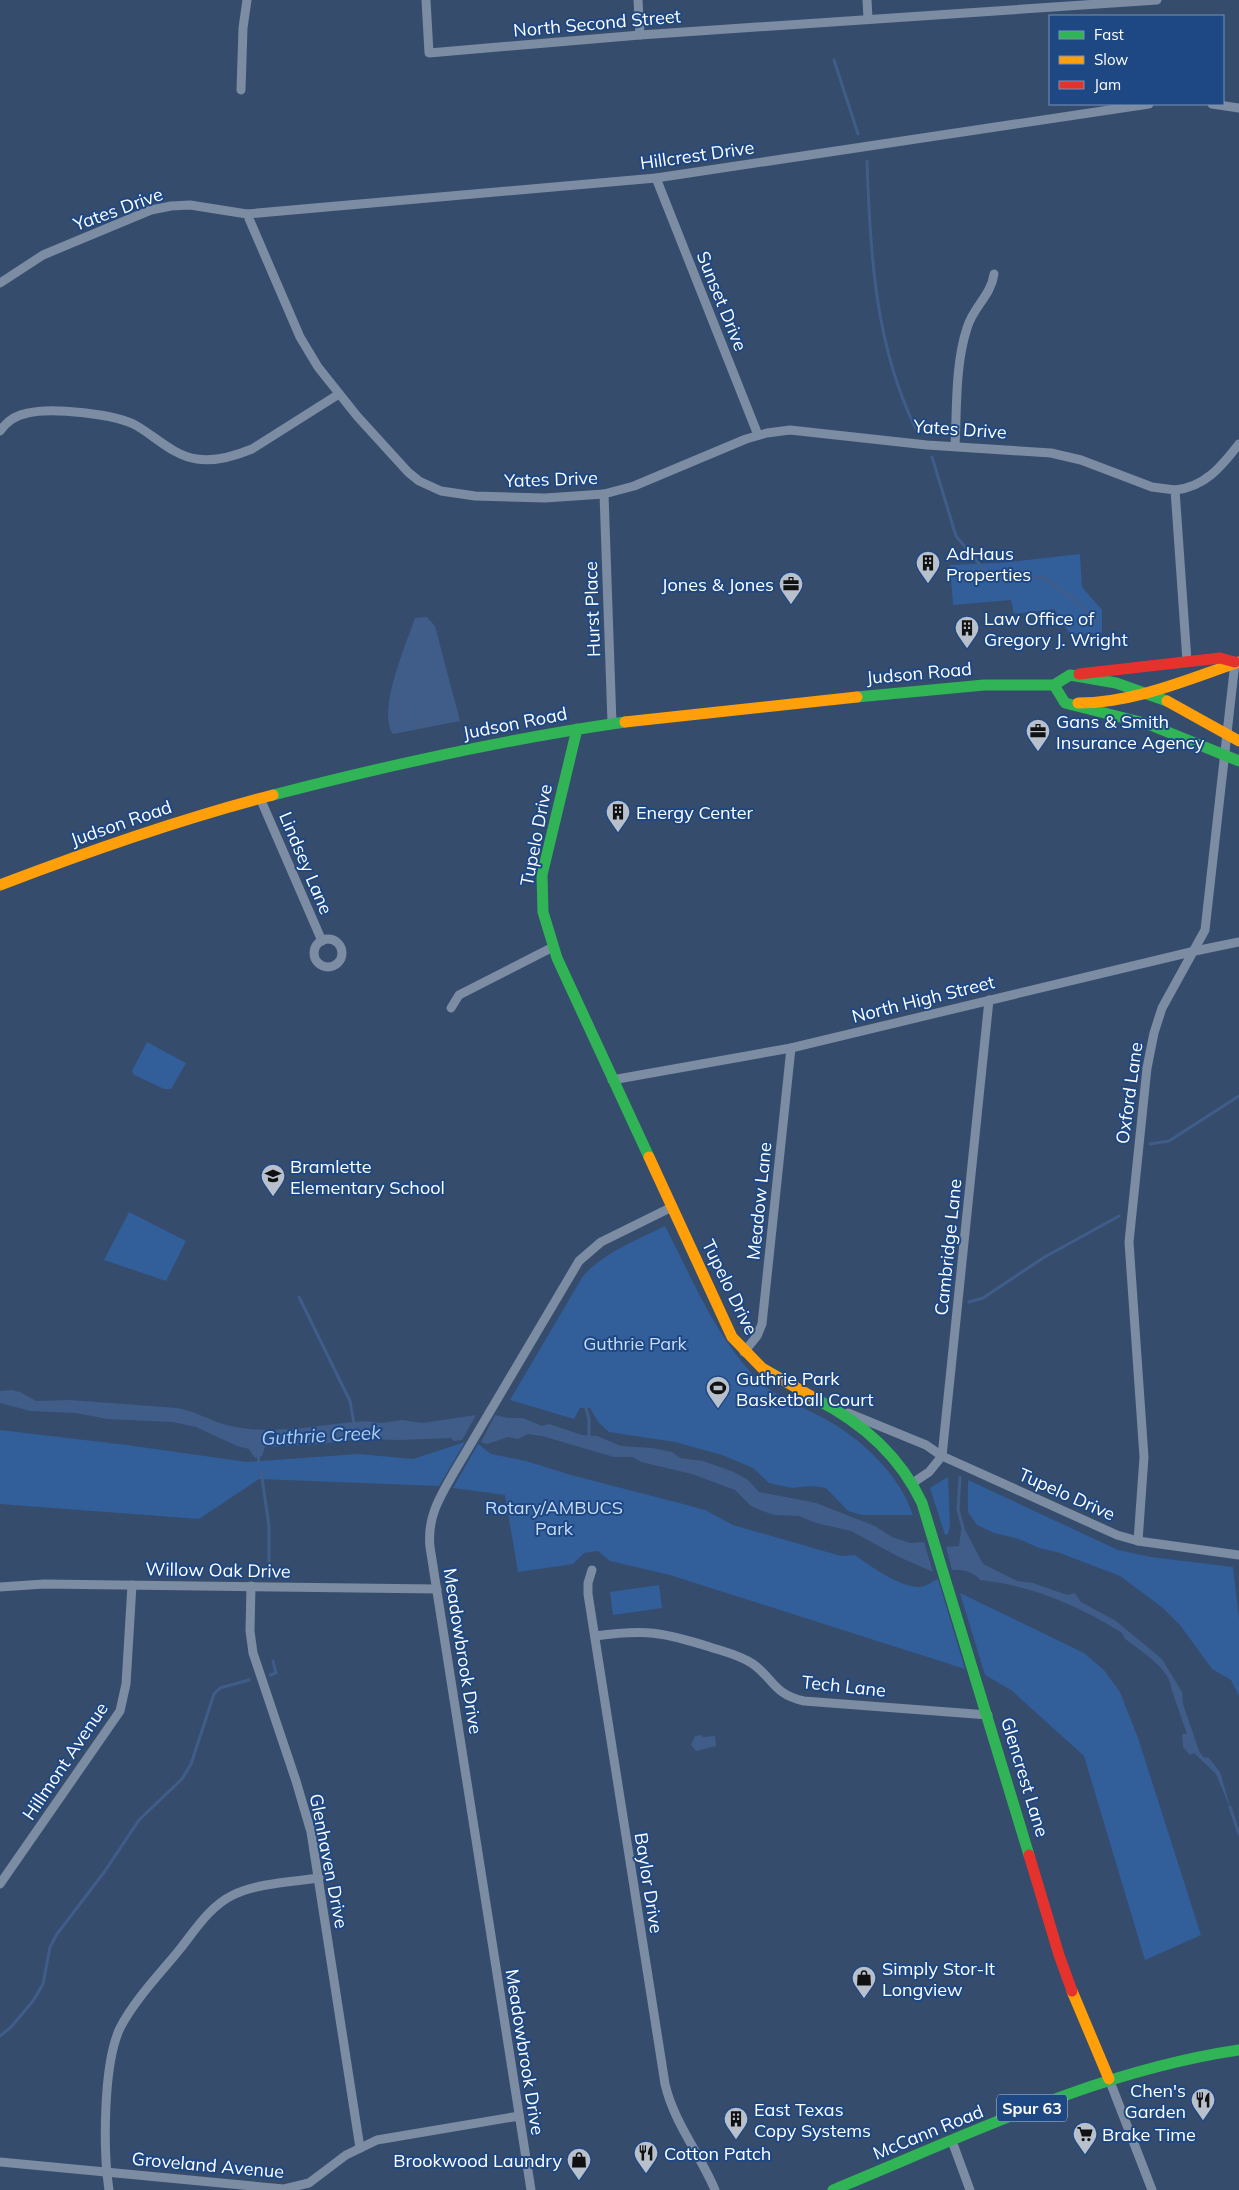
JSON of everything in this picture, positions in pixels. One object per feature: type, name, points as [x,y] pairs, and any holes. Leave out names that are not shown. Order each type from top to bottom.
[{"type":"main road","points":[[1237,662],[1220,658],[1070,675],[1054,685],[1065,703],[1148,724],[1239,761]]},
{"type":"main road","points":[[1065,703],[1110,702],[1150,692],[1237,662]]},
{"type":"main road","points":[[1070,675],[1102,679],[1150,692],[1239,741]]},
{"type":"main road","name":"Judson Road","points":[[0,886],[112,844],[260,798],[366,771],[577,729],[612,723],[741,708],[928,690],[1012,683],[1054,685]]},
{"type":"main road","name":"Tupelo Drive","points":[[577,729],[542,875],[543,912],[553,947],[721,1316],[744,1352],[768,1375],[826,1404]]},
{"type":"main road","name":"Glencrest Lane","points":[[826,1404],[876,1440],[891,1456],[920,1498],[935,1540],[1062,1962],[1109,2079]]},
{"type":"main road","name":"McCann Road","points":[[833,2190],[1109,2079],[1179,2061],[1239,2050]]},
{"type":"street","points":[[241,90],[243,28],[247,0]]},
{"type":"street","name":"North Second Street","points":[[426,0],[429,54],[640,35],[868,18],[1079,3],[1157,0]]},
{"type":"street","points":[[638,0],[640,35]]},
{"type":"street","points":[[867,0],[868,18]]},
{"type":"street","name":"Hillcrest Drive","points":[[247,214],[656,178],[1142,105]]},
{"type":"street","points":[[1219,105],[1239,108]]},
{"type":"street","name":"Sunset Drive","points":[[656,178],[758,435]]},
{"type":"street","name":"Yates Drive","points":[[0,283],[44,255],[151,210],[190,205],[247,214],[300,337],[318,367],[339,394],[408,472],[430,486],[453,494],[563,498],[604,494],[634,486],[758,435],[804,431],[955,446],[1051,453],[1081,460],[1152,487],[1175,490]]},
{"type":"street","points":[[955,446],[963,342],[971,317],[991,289],[994,274]]},
{"type":"street","points":[[0,431],[12,419],[35,411],[110,417],[137,426],[182,456],[197,460],[214,459],[240,454],[252,449],[339,394]]},
{"type":"street","points":[[1187,661],[1175,490],[1192,487],[1207,480],[1239,444]]},
{"type":"street","name":"Hurst Place","points":[[604,494],[612,723]]},
{"type":"street","name":"Oxford Lane","points":[[1138,1541],[1144,1457],[1129,1234],[1151,1045],[1162,1008],[1202,938],[1206,922],[1237,662]]},
{"type":"street","name":"Lindsey Lane","points":[[260,798],[322,941]]},
{"type":"street","name":"North High Street","points":[[612,1080],[791,1048],[1239,942]]},
{"type":"street","points":[[451,1008],[459,995],[553,947]]},
{"type":"street","name":"Cambridge Lane","points":[[942,1456],[989,1000]]},
{"type":"street","name":"Meadow Lane","points":[[744,1352],[757,1336],[762,1324],[791,1048]]},
{"type":"street","name":"Meadowbrook Drive","points":[[531,2190],[436,1589],[429,1534],[436,1505],[572,1271],[585,1255],[601,1242],[672,1207]]},
{"type":"street","name":"Tupelo Drive","points":[[826,1404],[926,1445],[942,1456],[1097,1527],[1138,1541],[1239,1555]]},
{"type":"street","points":[[911,1484],[929,1472],[942,1456]]},
{"type":"street","name":"Baylor Drive","points":[[592,1570],[588,1588],[665,2084],[674,2112],[705,2167],[715,2190]]},
{"type":"street","name":"Willow Oak Drive","points":[[0,1588],[44,1584],[436,1589]]},
{"type":"street","name":"Hillmont Avenue","points":[[0,1884],[120,1711],[126,1684],[132,1585]]},
{"type":"street","name":"Glenhaven Drive","points":[[251,1586],[250,1631],[253,1653],[303,1801],[319,1878],[360,2148]]},
{"type":"street","name":"Tech Lane","points":[[595,1636],[642,1631],[673,1636],[739,1656],[755,1666],[781,1692],[804,1700],[988,1715]]},
{"type":"street","points":[[109,2190],[106,2173],[105,2134],[112,2054],[120,2029],[136,2003],[208,1915],[224,1900],[249,1889],[319,1878]]},
{"type":"street","name":"Glencrest Lane","points":[[1109,2079],[1152,2190]]},
{"type":"street","name":"Groveland Avenue","points":[[0,2162],[284,2190],[316,2179],[343,2157],[390,2136],[519,2116]]},
{"type":"street","points":[[952,2141],[970,2190]]},
{"type":"green space","points":[[1080,554],[1082,587],[1102,610],[1102,633],[1070,634],[1054,609],[1014,614],[1011,600],[953,605],[950,565],[1000,563]]},
{"type":"green space","points":[[147,1042],[186,1063],[171,1089],[164,1089],[134,1075],[132,1071]]},
{"type":"green space","points":[[129,1212],[186,1241],[166,1281],[104,1260]]},
{"type":"green space","name":"Guthrie Park","points":[[665,1226],[706,1308],[744,1364],[766,1387],[839,1427],[865,1447],[878,1459],[899,1486],[913,1515],[862,1515],[848,1511],[826,1488],[811,1486],[792,1488],[769,1483],[753,1468],[722,1455],[675,1442],[609,1432],[598,1422],[590,1408],[580,1408],[574,1419],[510,1400],[583,1276],[611,1253]]},
{"type":"green space","points":[[0,1430],[247,1462],[358,1454],[413,1459],[465,1442],[439,1486],[259,1479],[199,1519],[0,1504]]},
{"type":"green space","name":"Rotary/AMBUCS Park","points":[[478,1444],[491,1454],[526,1461],[571,1475],[705,1510],[733,1525],[841,1556],[855,1555],[886,1576],[904,1584],[922,1587],[938,1579],[965,1669],[670,1575],[610,1561],[598,1551],[584,1553],[573,1564],[518,1572],[505,1495],[453,1488]]},
{"type":"green space","points":[[948,1477],[950,1525],[948,1534],[945,1535],[930,1488]]},
{"type":"green space","points":[[968,1480],[1118,1550],[1151,1557],[1233,1567],[1239,1618],[1239,1696],[1231,1680],[1212,1669],[1180,1625],[1163,1608],[1120,1576],[1060,1553],[1039,1548],[1019,1539],[994,1533],[977,1525],[968,1512]]},
{"type":"green space","points":[[659,1585],[662,1608],[613,1615],[610,1592]]},
{"type":"green space","points":[[960,1593],[1084,1653],[1104,1670],[1120,1692],[1138,1738],[1201,1935],[1145,1960],[1084,1756],[1011,1690],[985,1675]]},
{"type":"water","points":[[427,617],[435,626],[460,721],[393,734],[389,723],[388,710],[395,677],[415,618]]},
{"type":"water","points":[[11,1390],[20,1392],[36,1401],[70,1400],[177,1408],[231,1426],[263,1430],[365,1421],[382,1423],[402,1420],[422,1423],[476,1415],[462,1440],[454,1441],[451,1438],[359,1439],[321,1444],[265,1447],[262,1456],[255,1458],[249,1449],[237,1446],[196,1427],[173,1422],[107,1419],[76,1413],[30,1411],[0,1403],[0,1391]]},
{"type":"water","points":[[495,1415],[508,1418],[523,1418],[542,1426],[549,1424],[582,1435],[597,1436],[621,1446],[652,1448],[672,1452],[680,1458],[703,1461],[734,1472],[748,1480],[759,1492],[816,1503],[875,1526],[892,1537],[910,1543],[924,1542],[933,1572],[899,1557],[851,1531],[816,1523],[799,1516],[774,1515],[751,1506],[735,1490],[692,1474],[641,1462],[633,1457],[614,1457],[542,1436],[528,1434],[518,1439],[508,1437],[487,1444],[481,1442]]},
{"type":"water","points":[[962,1524],[983,1564],[1017,1581],[1033,1583],[1067,1595],[1075,1593],[1081,1602],[1116,1621],[1162,1659],[1182,1692],[1183,1704],[1199,1751],[1203,1757],[1209,1758],[1220,1772],[1231,1810],[1216,1774],[1194,1753],[1190,1755],[1183,1747],[1182,1734],[1187,1734],[1170,1681],[1161,1668],[1125,1639],[1122,1633],[1072,1606],[1036,1592],[980,1580],[968,1572],[952,1570],[946,1547],[959,1546]]},
{"type":"water","points":[[701,1735],[703,1737],[715,1736],[716,1746],[696,1751],[691,1745],[695,1736]]},
{"type":"waterway","points":[[834,60],[858,134]]},
{"type":"waterway","points":[[867,161],[873,264],[883,332],[891,365],[916,429]]},
{"type":"waterway","points":[[932,457],[956,536],[985,571],[1044,578],[1070,596],[1099,623]]},
{"type":"waterway","points":[[1150,1144],[1169,1141],[1239,1096]]},
{"type":"waterway","points":[[969,1302],[983,1298],[1043,1258],[1119,1216]]},
{"type":"waterway","points":[[299,1297],[350,1401],[354,1424]]},
{"type":"waterway","points":[[586,1409],[589,1419],[589,1438]]},
{"type":"waterway","points":[[258,1453],[259,1463]]},
{"type":"waterway","points":[[261,1471],[269,1526],[269,1578]]},
{"type":"waterway","points":[[960,1477],[958,1510],[963,1528]]},
{"type":"waterway","points":[[270,1675],[276,1673],[273,1661]]},
{"type":"waterway","points":[[0,2036],[11,2027],[33,2001],[43,1984],[50,1947],[57,1934],[105,1871],[139,1820],[182,1779],[191,1764],[214,1694],[220,1688],[249,1680]]},
{"type":"waterway","name":"Guthrie Creek","points":[[1230,1807],[1239,1834]]},
{"type":"traffic: fast","points":[[857,697],[984,685],[1054,685],[1070,675],[1116,683],[1167,701]]},
{"type":"traffic: fast","points":[[1054,685],[1065,703],[1148,724],[1239,761]]},
{"type":"traffic: fast","points":[[273,795],[360,773],[448,754],[536,736],[625,722]]},
{"type":"traffic: fast","points":[[577,729],[542,875],[543,912],[557,958],[649,1157]]},
{"type":"traffic: fast","points":[[816,1399],[848,1418],[878,1442],[902,1470],[922,1503],[1029,1855]]},
{"type":"traffic: fast","points":[[833,2190],[982,2128],[1083,2089],[1134,2073],[1186,2060],[1239,2050]]},
{"type":"traffic: slow","points":[[1078,703],[1099,702],[1140,695],[1239,662]]},
{"type":"traffic: slow","points":[[625,722],[857,697]]},
{"type":"traffic: slow","points":[[1167,701],[1239,741]]},
{"type":"traffic: slow","points":[[0,885],[135,836],[273,795]]},
{"type":"traffic: slow","points":[[649,1157],[732,1337],[762,1368],[816,1399]]},
{"type":"traffic: slow","points":[[1072,1991],[1109,2079]]},
{"type":"traffic: jam","points":[[1079,674],[1220,658],[1235,662]]},
{"type":"traffic: jam","points":[[1029,1855],[1059,1955],[1072,1991]]},
{"type":"place","name":"AdHaus Properties","points":[[928,584]]},
{"type":"place","name":"Jones & Jones","points":[[791,605]]},
{"type":"place","name":"Law Office of Gregory J. Wright","points":[[967,649]]},
{"type":"place","name":"Gans & Smith Insurance Agency","points":[[1038,752]]},
{"type":"place","name":"Energy Center","points":[[618,833]]},
{"type":"place","name":"Bramlette Elementary School","points":[[273,1197]]},
{"type":"place","name":"Guthrie Park Basketball Court","points":[[718,1409]]},
{"type":"place","name":"Simply Stor-It Longview","points":[[864,1999]]},
{"type":"place","name":"Chen's Garden","points":[[1203,2121]]},
{"type":"place","name":"East Texas Copy Systems","points":[[736,2140]]},
{"type":"place","name":"Brake Time","points":[[1085,2155]]},
{"type":"place","name":"Cotton Patch","points":[[646,2174]]},
{"type":"place","name":"Brookwood Laundry","points":[[579,2181]]}]
